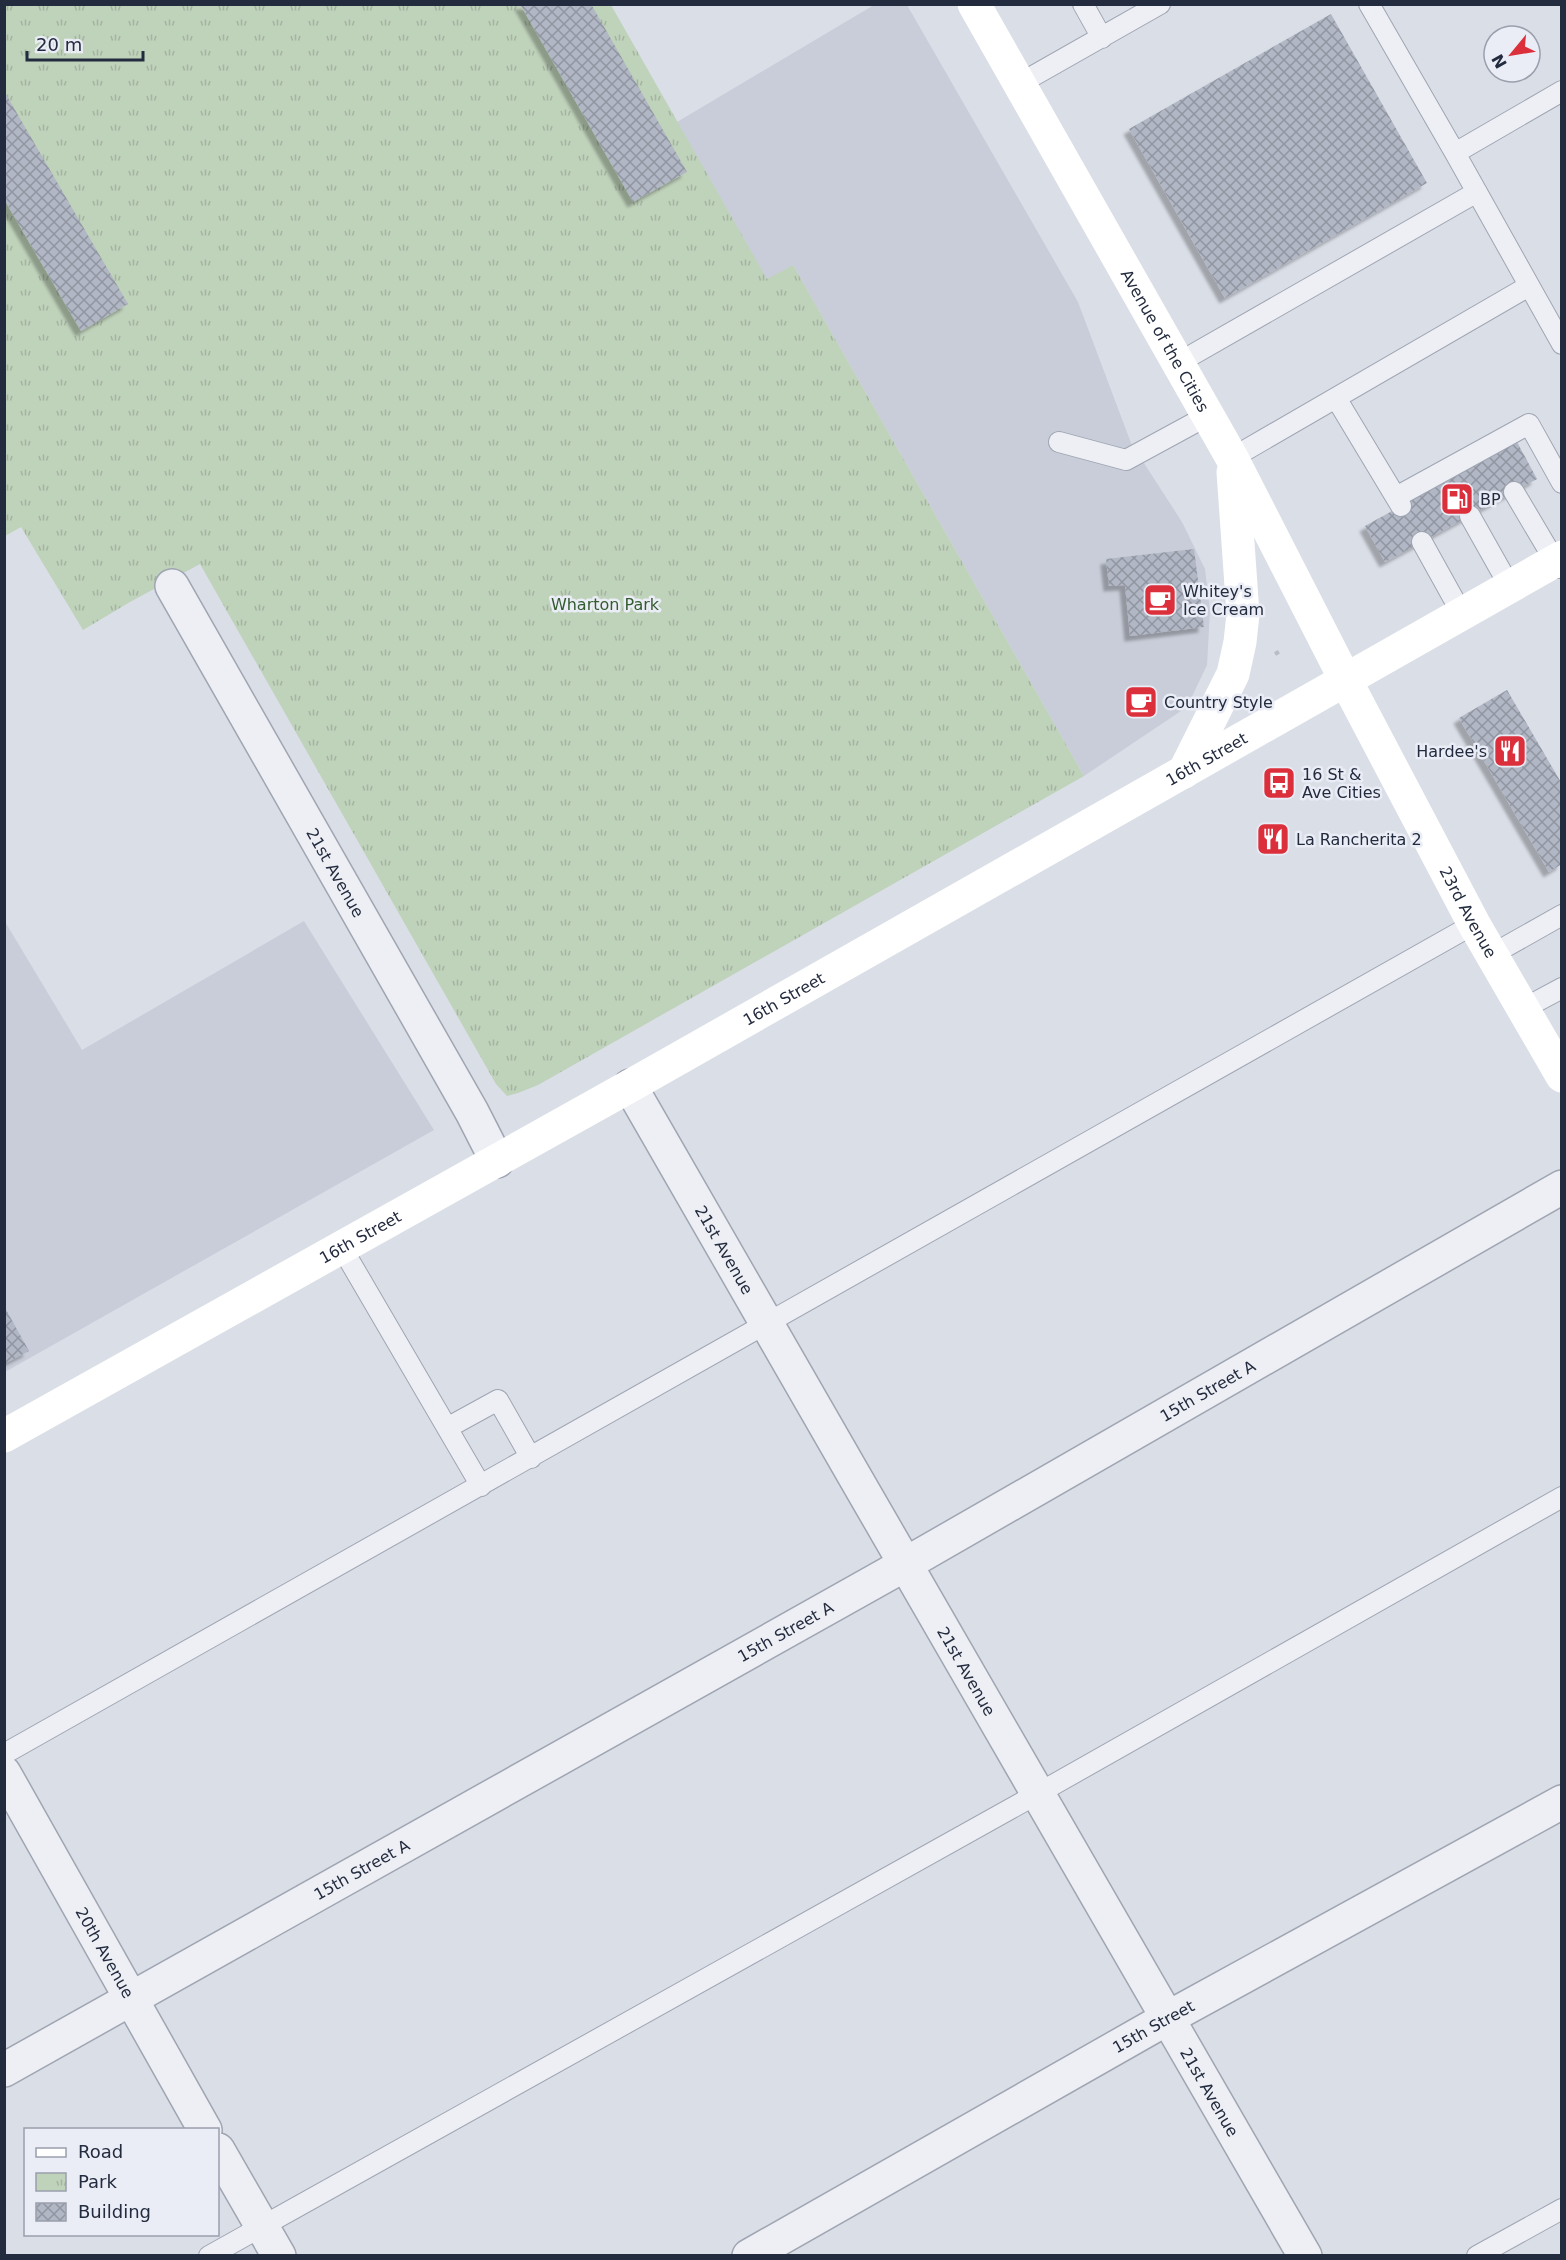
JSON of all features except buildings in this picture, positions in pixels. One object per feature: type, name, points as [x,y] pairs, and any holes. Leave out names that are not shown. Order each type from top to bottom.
[{"type":"main road","name":"Avenue of the Cities","points":[[974,4],[1232,458],[1346,681]]},
{"type":"main road","points":[[1184,772],[1233,674],[1240,642],[1243,614],[1232,458]]},
{"type":"main road","name":"16th Street","points":[[4,1436],[497,1161],[1510,587],[1559,564]]},
{"type":"main road","name":"23rd Avenue","points":[[1346,681],[1474,924],[1562,1076]]},
{"type":"street","name":"21st Avenue","points":[[172,586],[472,1112],[497,1161]]},
{"type":"street","name":"21st Avenue","points":[[630,1086],[904,1565],[1305,2256]]},
{"type":"street","name":"15th Street A","points":[[4,2070],[131,2001],[904,1565],[1562,1187]]},
{"type":"street","name":"20th Avenue","points":[[4,1773],[205,2128]]},
{"type":"street","name":"15th Street","points":[[749,2256],[1167,2019],[1562,1802]]},
{"type":"street","points":[[219,2152],[279,2256]]},
{"type":"lane","points":[[1083,4],[1102,38]]},
{"type":"lane","points":[[1019,84],[1160,4]]},
{"type":"lane","points":[[1369,4],[1562,344]]},
{"type":"lane","points":[[1455,153],[1562,91]]},
{"type":"lane","points":[[1178,363],[1477,192]]},
{"type":"lane","points":[[1232,458],[1529,286]]},
{"type":"lane","points":[[1336,398],[1399,502],[1491,451],[1529,424],[1562,483]]},
{"type":"lane","points":[[1059,442],[1126,460],[1207,416]]},
{"type":"lane","points":[[1514,492],[1559,564]]},
{"type":"lane","points":[[1470,516],[1510,587]]},
{"type":"lane","points":[[1422,542],[1462,614]]},
{"type":"lane","points":[[1491,955],[1562,915]]},
{"type":"lane","points":[[4,1754],[1474,924]]},
{"type":"lane","points":[[1523,1009],[1562,988]]},
{"type":"lane","points":[[342,1248],[481,1486]]},
{"type":"lane","points":[[447,1428],[498,1400],[531,1458]]},
{"type":"lane","points":[[209,2256],[1037,1794],[1562,1497]]},
{"type":"lane","points":[[1477,2256],[1562,2209]]},
{"type":"shaded area","points":[[874,5],[907,5],[1078,302],[1131,443],[1182,522],[1205,569],[1210,611],[1207,665],[1187,707],[1084,776],[793,265],[767,280],[677,122]]},
{"type":"shaded area","points":[[4,920],[82,1050],[304,921],[434,1130],[5,1372]]},
{"type":"green space","name":"Wharton Park","points":[[5,5],[611,5],[767,279],[793,265],[1084,776],[538,1085],[507,1096],[496,1084],[200,564],[83,630],[21,527],[5,536]]},
{"type":"place","name":"BP","points":[[1457,499]]},
{"type":"place","name":"Whitey's Ice Cream","points":[[1160,600]]},
{"type":"place","name":"Country Style","points":[[1141,702]]},
{"type":"place","name":"Hardee's","points":[[1510,751]]},
{"type":"place","name":"16 St & Ave Cities","points":[[1279,783]]},
{"type":"place","name":"La Rancherita 2","points":[[1273,839]]}]
